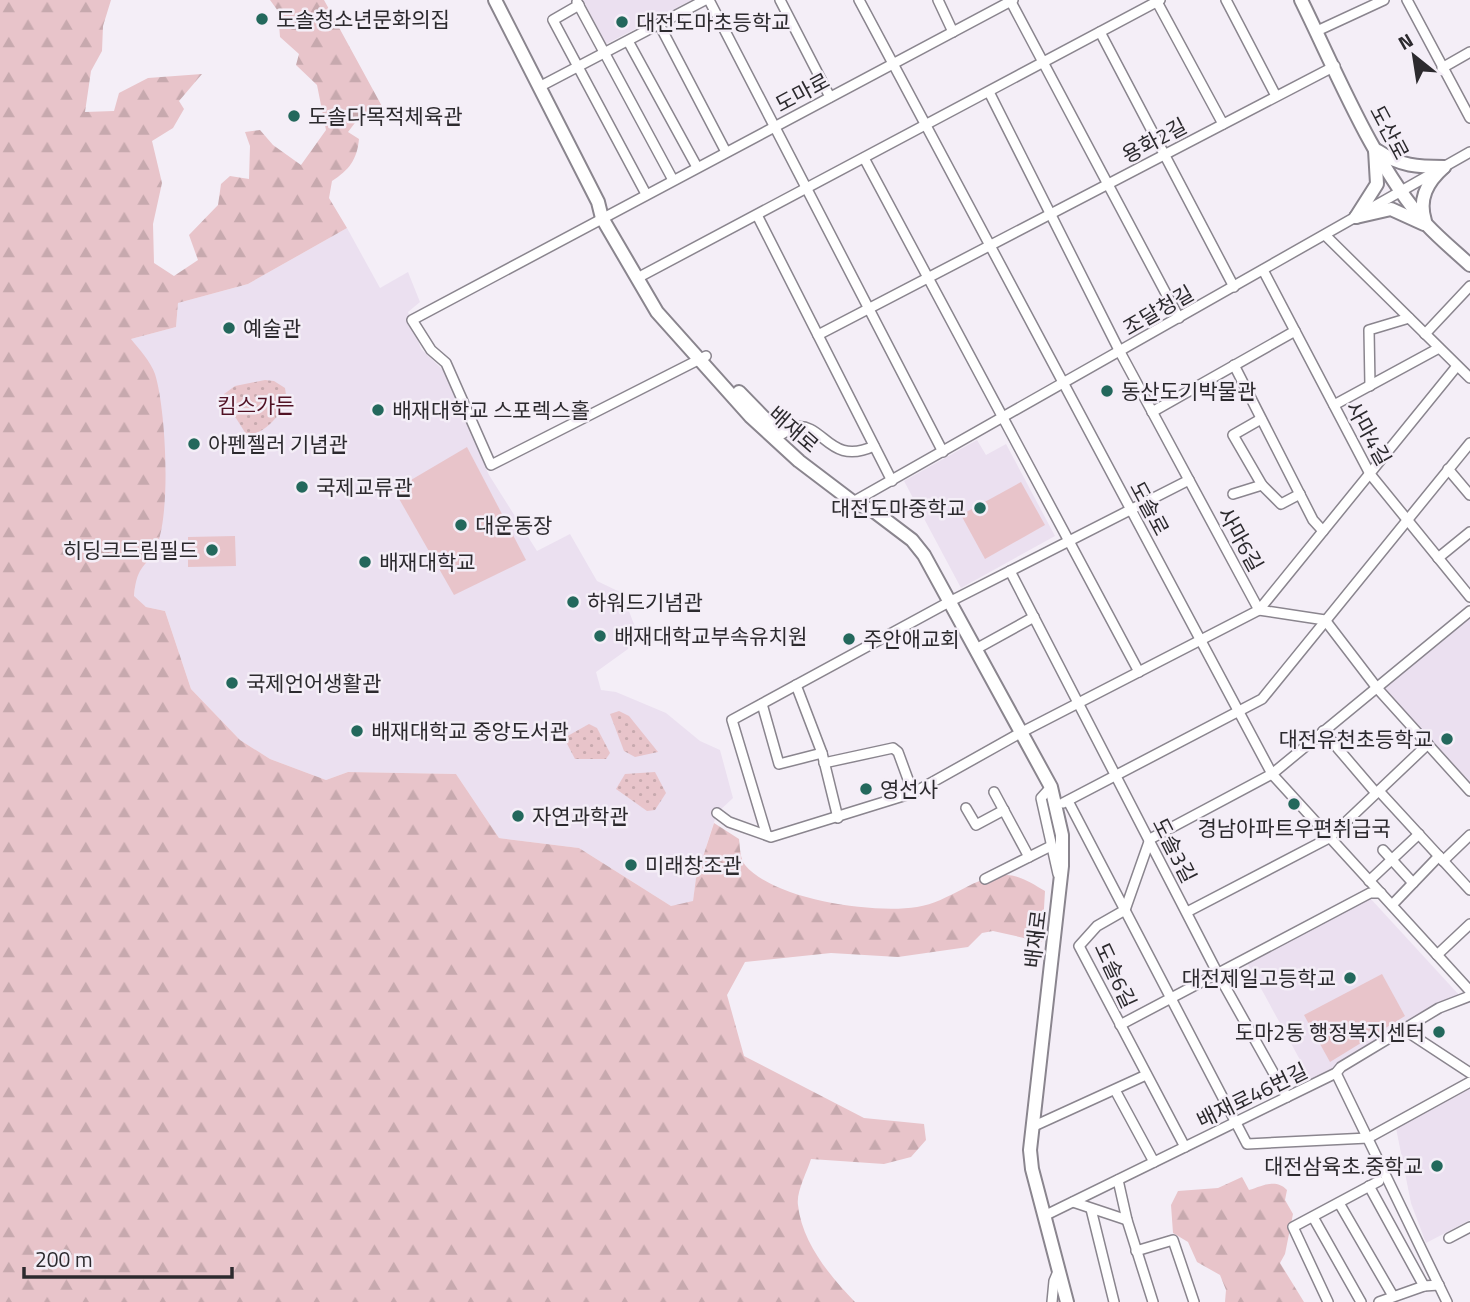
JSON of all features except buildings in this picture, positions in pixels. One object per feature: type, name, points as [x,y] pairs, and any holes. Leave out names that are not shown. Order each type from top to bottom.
[{"type":"main road","name":"배재로","points":[[495,0],[605,216],[661,309],[772,438],[912,540],[924,555],[1062,803],[1061,885],[1030,1162],[1059,1269],[1060,1302]]},
{"type":"main road","name":"도산로","points":[[1301,0],[1375,149],[1401,192],[1427,225],[1470,265]]},
{"type":"main road","points":[[1375,149],[1394,162],[1413,167],[1444,167]]},
{"type":"main road","points":[[1356,218],[1377,184],[1375,149]]},
{"type":"main road","points":[[1427,225],[1422,210],[1424,194],[1431,179],[1444,167]]},
{"type":"main road","points":[[1356,218],[1391,209],[1427,225]]},
{"type":"main road","name":"배재로","points":[[605,216],[643,275],[661,309]]},
{"type":"main road","name":"배재로","points":[[753,413],[858,500]]},
{"type":"street","points":[[539,87],[707,0],[776,126],[943,452]]},
{"type":"street","points":[[780,0],[830,97]]},
{"type":"street","name":"도솔로","points":[[859,0],[1272,774],[1470,991]]},
{"type":"street","points":[[937,0],[953,32]]},
{"type":"street","points":[[1011,0],[1179,318]]},
{"type":"street","name":"도마로","points":[[605,216],[1011,0]]},
{"type":"street","points":[[1226,0],[1276,96]]},
{"type":"street","points":[[1317,31],[1384,0]]},
{"type":"street","points":[[1407,0],[1470,118]]},
{"type":"street","points":[[643,275],[1158,1],[1223,124]]},
{"type":"street","points":[[646,194],[553,20],[578,3],[674,180]]},
{"type":"street","points":[[659,24],[726,152]]},
{"type":"street","points":[[1100,32],[1234,287]]},
{"type":"street","points":[[628,40],[697,167]]},
{"type":"street","points":[[1442,68],[1470,52]]},
{"type":"street","name":"용화2길","points":[[818,335],[1335,66]]},
{"type":"street","name":"사마6길","points":[[989,92],[1120,352],[1259,610]]},
{"type":"street","name":"조달청길","points":[[858,500],[1470,152]]},
{"type":"street","points":[[864,158],[1139,672]]},
{"type":"street","points":[[757,215],[892,481]]},
{"type":"street","points":[[605,216],[412,320],[430,350],[446,363],[491,464],[703,358]]},
{"type":"street","points":[[1325,235],[1470,378]]},
{"type":"street","name":"사마4길","points":[[1263,270],[1370,474],[1470,597]]},
{"type":"street","points":[[1425,334],[1470,286]]},
{"type":"street","points":[[1370,386],[1368,330],[1409,318]]},
{"type":"street","points":[[1152,412],[1295,331]]},
{"type":"street","points":[[1334,405],[1439,348]]},
{"type":"street","points":[[1234,365],[1300,494],[1323,531]]},
{"type":"street","points":[[717,813],[729,822],[771,837],[913,793],[1022,732],[1259,610],[1457,366]]},
{"type":"street","points":[[1261,419],[1233,435],[1262,485],[1281,503],[1300,494]]},
{"type":"street","points":[[780,435],[796,427],[805,428],[846,453],[860,452],[874,446]]},
{"type":"street","points":[[1470,443],[1262,699],[1062,803],[1125,910],[1247,1144],[1368,1138],[1470,1082]]},
{"type":"street","points":[[1448,469],[1470,495]]},
{"type":"street","points":[[766,833],[733,720],[949,602],[1189,480]]},
{"type":"street","points":[[1233,494],[1262,485]]},
{"type":"street","points":[[1438,558],[1470,532]]},
{"type":"street","name":"도솔3길","points":[[1010,571],[1217,974],[1287,1097]]},
{"type":"street","points":[[1259,610],[1325,620],[1377,688],[1470,791]]},
{"type":"street","points":[[1150,839],[1272,774],[1470,611]]},
{"type":"street","points":[[976,649],[1034,617]]},
{"type":"street","points":[[796,685],[823,758],[838,818]]},
{"type":"street","points":[[762,704],[779,764],[893,748],[898,752],[913,793]]},
{"type":"street","points":[[1324,731],[1470,890]]},
{"type":"street","points":[[1186,912],[1329,838],[1428,744]]},
{"type":"street","points":[[1051,787],[1041,799],[1061,885]]},
{"type":"street","points":[[994,792],[1029,857]]},
{"type":"street","points":[[966,808],[976,825],[1004,810]]},
{"type":"street","points":[[1369,881],[1419,834]]},
{"type":"street","points":[[1392,905],[1413,883],[1470,835]]},
{"type":"street","name":"도솔6길","points":[[1150,839],[1125,910],[1097,926],[1079,946],[1185,1147]]},
{"type":"street","points":[[985,878],[1051,846]]},
{"type":"street","points":[[1383,850],[1413,883]]},
{"type":"street","points":[[1121,1025],[1370,893],[1381,893]]},
{"type":"street","points":[[1437,955],[1470,924]]},
{"type":"street","name":"배재로46번길","points":[[1044,1216],[1336,1073],[1341,1067],[1439,1008],[1470,996]]},
{"type":"street","points":[[1404,1029],[1470,1073]]},
{"type":"street","points":[[1336,1073],[1446,1302]]},
{"type":"street","points":[[1032,1127],[1146,1075]]},
{"type":"street","points":[[1115,1090],[1154,1162]]},
{"type":"street","points":[[1118,1180],[1127,1220],[1153,1302]]},
{"type":"street","points":[[1328,1302],[1293,1227],[1379,1181]]},
{"type":"street","points":[[1369,1186],[1424,1286]]},
{"type":"street","points":[[1073,1202],[1127,1220]]},
{"type":"street","points":[[1339,1203],[1393,1296]]},
{"type":"street","points":[[1091,1209],[1114,1302]]},
{"type":"street","points":[[1313,1217],[1361,1302]]},
{"type":"street","points":[[1449,1238],[1470,1227]]},
{"type":"street","points":[[1136,1251],[1173,1240],[1191,1301]]},
{"type":"street","points":[[1379,1302],[1424,1286],[1439,1285]]},
{"type":"shaded area","name":"대전도마초등학교","points":[[583,0],[692,0],[606,44]]},
{"type":"shaded area","name":"배재대학교","points":[[347,228],[380,288],[408,272],[420,302],[408,312],[421,349],[443,370],[489,475],[537,551],[570,534],[597,581],[622,593],[637,632],[628,649],[596,672],[601,690],[616,692],[666,713],[700,741],[720,750],[733,798],[717,813],[696,878],[693,902],[671,906],[579,848],[499,838],[456,774],[348,772],[326,780],[270,759],[240,740],[191,689],[165,611],[146,607],[134,597],[136,573],[157,544],[164,497],[164,457],[161,406],[131,339],[176,327],[178,303],[248,284]]},
{"type":"shaded area","name":"대전도마중학교","points":[[977,440],[986,455],[1006,444],[1055,536],[961,588],[904,481]]},
{"type":"shaded area","name":"대전유천초등학교","points":[[1470,611],[1470,791],[1377,688]]},
{"type":"shaded area","name":"대전제일고등학교","points":[[1370,898],[1460,996],[1311,1080],[1246,961]]},
{"type":"shaded area","name":"대전삼육초.중학교","points":[[1470,1084],[1470,1220],[1426,1243],[1411,1203],[1396,1128]]},
{"type":"green space","points":[[0,0],[111,0],[103,26],[102,51],[91,71],[85,112],[114,111],[119,93],[148,78],[202,74],[179,101],[184,109],[173,128],[152,141],[162,183],[153,224],[154,263],[174,276],[198,260],[189,235],[218,205],[221,184],[230,176],[249,179],[250,146],[245,132],[260,130],[273,145],[301,165],[326,130],[317,85],[296,65],[299,54],[280,37],[278,11],[270,0],[324,0],[384,110],[361,115],[348,132],[359,139],[356,153],[343,173],[332,181],[329,198],[347,228],[248,284],[178,303],[176,327],[131,339],[148,360],[155,374],[162,411],[165,460],[161,529],[153,553],[137,577],[134,596],[146,607],[165,611],[191,689],[240,740],[270,759],[326,780],[348,772],[456,774],[499,838],[579,848],[671,906],[693,901],[696,878],[714,823],[739,839],[743,862],[759,877],[801,896],[825,902],[876,908],[917,907],[940,900],[984,879],[1006,875],[1021,878],[1045,891],[1042,942],[993,931],[982,933],[968,947],[898,957],[831,953],[745,962],[727,995],[744,1056],[864,1118],[924,1124],[926,1140],[911,1157],[884,1164],[811,1159],[802,1182],[798,1205],[805,1233],[819,1258],[855,1302],[0,1302]]},
{"type":"green space","name":"킴스가든","points":[[265,380],[274,381],[285,388],[287,402],[275,419],[264,428],[246,434],[224,399],[224,394],[235,386]]},
{"type":"green space","name":"대운동장","points":[[467,447],[526,560],[454,595],[394,490]]},
{"type":"green space","points":[[1021,482],[1045,525],[985,559],[961,515]]},
{"type":"green space","name":"히딩크드림필드","points":[[235,536],[236,566],[188,567],[188,537]]},
{"type":"green space","points":[[619,711],[629,716],[658,752],[635,757],[624,751],[610,714]]},
{"type":"green space","points":[[589,724],[597,728],[610,753],[606,759],[575,759],[564,738]]},
{"type":"green space","points":[[655,772],[666,793],[655,810],[647,811],[616,789],[625,774]]},
{"type":"green space","points":[[1382,974],[1405,1016],[1330,1062],[1304,1015]]},
{"type":"green space","points":[[1242,1177],[1249,1190],[1278,1184],[1287,1190],[1285,1200],[1293,1214],[1285,1254],[1280,1263],[1304,1302],[1225,1302],[1226,1290],[1220,1275],[1197,1262],[1188,1242],[1173,1233],[1171,1205],[1178,1191],[1218,1188]]},
{"type":"place","name":"도솔청소년문화의집","points":[[262,19]]},
{"type":"place","name":"대전도마초등학교","points":[[622,22]]},
{"type":"place","name":"도솔다목적체육관","points":[[294,116]]},
{"type":"place","name":"예술관","points":[[229,328]]},
{"type":"place","name":"동산도기박물관","points":[[1107,391]]},
{"type":"place","name":"배재대학교 스포렉스홀","points":[[378,410]]},
{"type":"place","name":"아펜젤러 기념관","points":[[194,444]]},
{"type":"place","name":"국제교류관","points":[[302,487]]},
{"type":"place","name":"대전도마중학교","points":[[980,508]]},
{"type":"place","name":"대운동장","points":[[461,525]]},
{"type":"place","name":"히딩크드림필드","points":[[212,550]]},
{"type":"place","name":"배재대학교","points":[[365,562]]},
{"type":"place","name":"하워드기념관","points":[[573,602]]},
{"type":"place","name":"배재대학교부속유치원","points":[[600,636]]},
{"type":"place","name":"주안애교회","points":[[849,639]]},
{"type":"place","name":"국제언어생활관","points":[[232,683]]},
{"type":"place","name":"배재대학교 중앙도서관","points":[[357,731]]},
{"type":"place","name":"대전유천초등학교","points":[[1447,739]]},
{"type":"place","name":"영선사","points":[[866,789]]},
{"type":"place","name":"경남아파트우편취급국","points":[[1294,804]]},
{"type":"place","name":"자연과학관","points":[[518,816]]},
{"type":"place","name":"미래창조관","points":[[631,865]]},
{"type":"place","name":"대전제일고등학교","points":[[1350,978]]},
{"type":"place","name":"도마2동 행정복지센터","points":[[1439,1032]]},
{"type":"place","name":"대전삼육초.중학교","points":[[1437,1166]]}]
